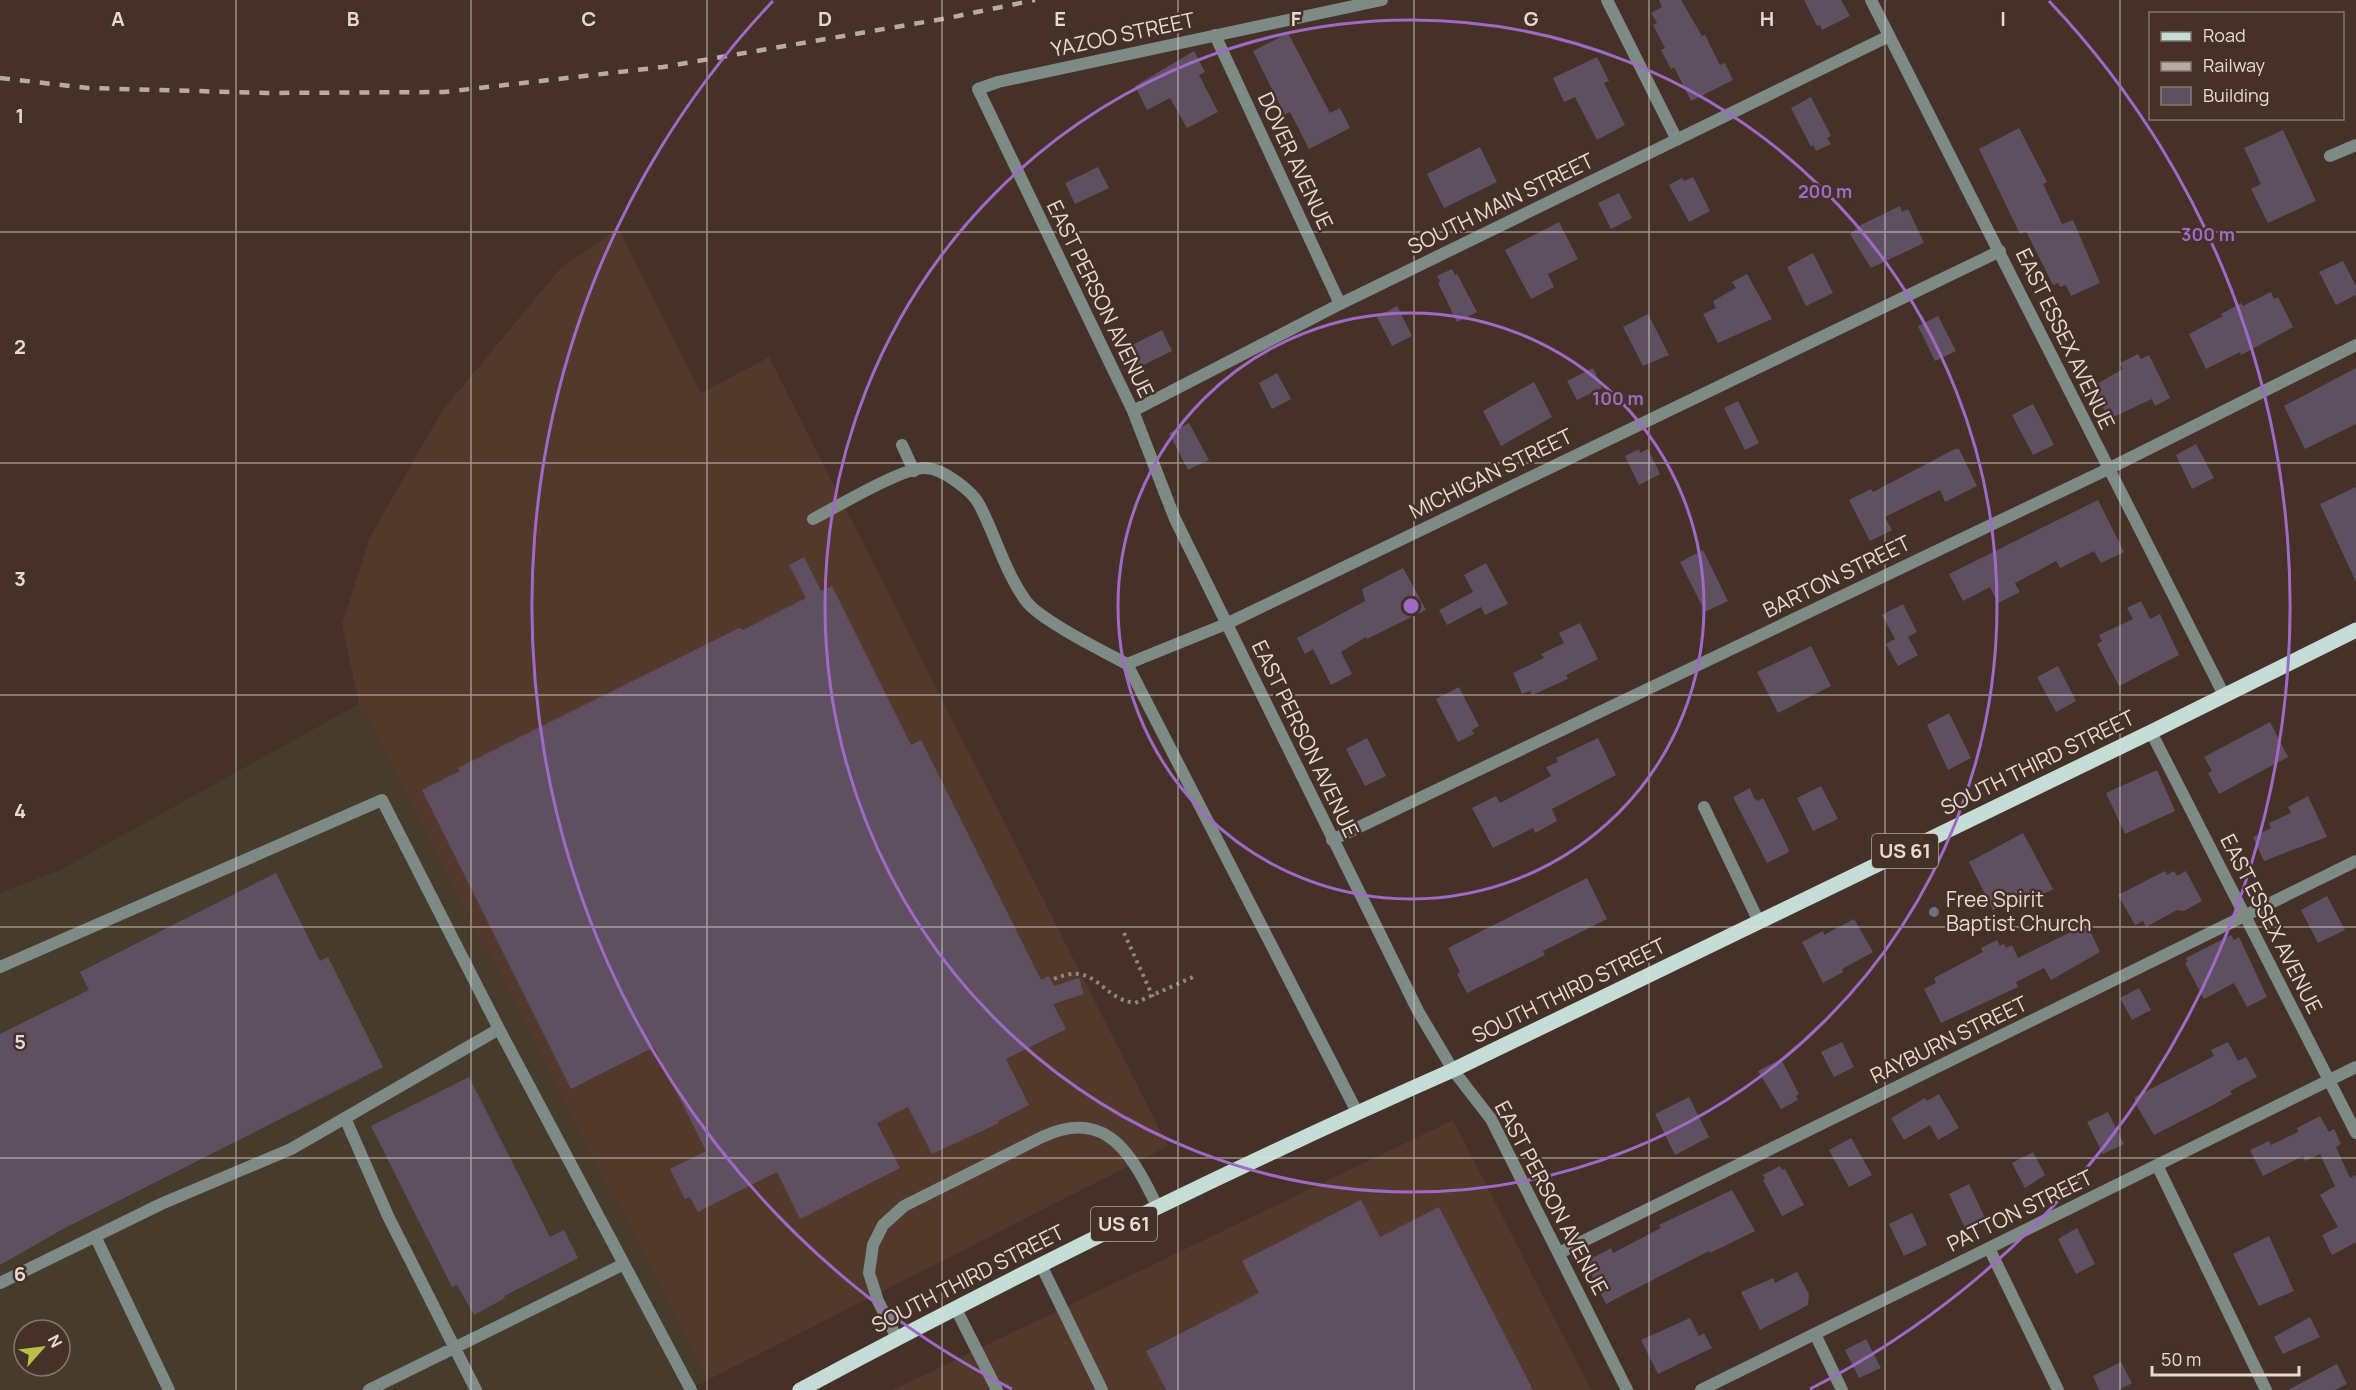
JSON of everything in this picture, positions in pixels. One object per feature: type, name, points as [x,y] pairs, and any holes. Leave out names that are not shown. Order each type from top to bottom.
[{"type":"main road","name":"SOUTH THIRD STREET","points":[[800,1390],[1041,1265],[1357,1113],[1453,1070],[2151,732],[2356,630]]},
{"type":"street","name":"YAZOO STREET","points":[[978,89],[998,81],[1383,0]]},
{"type":"street","points":[[1607,0],[1677,140]]},
{"type":"street","name":"EAST ESSEX AVENUE","points":[[1871,0],[2224,695]]},
{"type":"street","name":"DOVER AVENUE","points":[[1215,35],[1340,304]]},
{"type":"street","name":"SOUTH MAIN STREET","points":[[1133,411],[1340,304],[1889,36]]},
{"type":"street","name":"EAST PERSON AVENUE","points":[[978,89],[1133,411],[1175,519],[1332,840],[1418,1011],[1453,1070],[1491,1119],[1627,1390]]},
{"type":"street","points":[[2330,156],[2356,146]]},
{"type":"street","name":"MICHIGAN STREET","points":[[1126,664],[1226,624],[2000,251]]},
{"type":"street","name":"BARTON STREET","points":[[1332,840],[2108,469],[2356,345]]},
{"type":"street","points":[[902,445],[914,471]]},
{"type":"street","points":[[813,519],[914,471],[926,468],[957,481],[979,503],[1005,563],[1027,603],[1058,626],[1126,664],[1357,1113]]},
{"type":"street","name":"EAST ESSEX AVENUE","points":[[2151,732],[2356,1133]]},
{"type":"street","points":[[0,968],[382,800],[499,1029],[691,1390]]},
{"type":"street","points":[[1704,807],[1759,922]]},
{"type":"street","name":"RAYBURN STREET","points":[[1559,1253],[2356,861]]},
{"type":"street","points":[[0,1283],[170,1200],[291,1149],[499,1029]]},
{"type":"street","name":"PATTON STREET","points":[[1701,1390],[2356,1067]]},
{"type":"street","points":[[345,1118],[388,1216],[476,1390]]},
{"type":"street","points":[[897,1338],[878,1301],[869,1273],[873,1245],[883,1225],[904,1206],[1020,1147],[1064,1128],[1098,1130],[1116,1141],[1132,1158],[1158,1208]]},
{"type":"street","points":[[2157,1165],[2266,1390]]},
{"type":"street","points":[[95,1236],[169,1390]]},
{"type":"street","points":[[1989,1248],[2058,1390]]},
{"type":"street","points":[[369,1390],[624,1264]]},
{"type":"street","points":[[1041,1265],[1102,1390]]},
{"type":"street","points":[[956,1309],[997,1390]]},
{"type":"street","points":[[1815,1334],[1842,1390]]},
{"type":"path","points":[[1124,933],[1153,997]]},
{"type":"path","points":[[1054,979],[1074,972],[1083,974],[1124,1002],[1135,1003],[1153,997],[1193,977]]},
{"type":"shaded area","points":[[618,228],[701,393],[769,357],[1168,1146],[708,1380],[359,704],[342,625],[370,537],[442,411],[560,269]]},
{"type":"shaded area","points":[[359,704],[708,1380],[688,1390],[0,1390],[0,893],[60,870]]},
{"type":"shaded area","points":[[1453,1120],[1591,1390],[893,1390]]},
{"type":"building","points":[[1659,0],[1681,0],[1702,36],[1705,35],[1720,65],[1725,63],[1733,80],[1691,101],[1674,67],[1671,69],[1661,50],[1665,48],[1653,25],[1657,23],[1651,13],[1662,7]]},
{"type":"building","points":[[1804,0],[1841,0],[1850,16],[1822,30],[1820,25],[1817,26]]},
{"type":"building","points":[[1288,33],[1330,113],[1340,108],[1350,128],[1309,149],[1290,112],[1285,115],[1253,51]]},
{"type":"building","points":[[1194,51],[1205,72],[1199,75],[1218,112],[1187,128],[1170,98],[1147,110],[1135,86]]},
{"type":"building","points":[[1597,57],[1609,81],[1604,83],[1625,125],[1597,140],[1575,97],[1564,102],[1553,78]]},
{"type":"building","points":[[1811,97],[1831,136],[1827,138],[1831,144],[1816,151],[1813,145],[1811,147],[1791,108]]},
{"type":"building","points":[[2019,128],[2047,182],[2043,184],[2062,224],[2073,220],[2100,283],[2071,296],[2066,285],[2060,287],[2058,283],[2053,285],[2026,231],[2020,234],[1979,149]]},
{"type":"building","points":[[2283,130],[2316,201],[2268,223],[2251,189],[2261,184],[2244,148]]},
{"type":"building","points":[[1480,147],[1497,182],[1444,208],[1427,174]]},
{"type":"building","points":[[1098,167],[1109,188],[1075,204],[1065,183]]},
{"type":"building","points":[[1693,177],[1710,211],[1689,222],[1669,185],[1682,178],[1684,181]]},
{"type":"building","points":[[1619,193],[1632,218],[1611,229],[1598,203]]},
{"type":"building","points":[[1900,206],[1902,212],[1908,209],[1924,243],[1871,268],[1850,234],[1861,225]]},
{"type":"building","points":[[1559,222],[1578,259],[1548,274],[1554,287],[1531,299],[1505,250]]},
{"type":"building","points":[[1813,253],[1833,293],[1806,306],[1787,267]]},
{"type":"building","points":[[2343,261],[2356,286],[2356,295],[2336,305],[2319,272]]},
{"type":"building","points":[[1452,269],[1455,275],[1457,274],[1477,312],[1457,322],[1438,283],[1440,281],[1437,276]]},
{"type":"building","points":[[1747,274],[1772,319],[1718,343],[1703,314],[1716,308],[1713,301],[1736,288],[1732,282]]},
{"type":"building","points":[[2271,292],[2274,299],[2278,297],[2293,327],[2241,355],[2240,352],[2206,369],[2189,334],[2223,316],[2221,314],[2241,303],[2243,306]]},
{"type":"building","points":[[1397,306],[1412,336],[1392,346],[1377,317]]},
{"type":"building","points":[[1648,314],[1669,355],[1643,366],[1623,327]]},
{"type":"building","points":[[1938,316],[1956,351],[1935,361],[1918,326]]},
{"type":"building","points":[[1162,330],[1172,351],[1135,369],[1128,353],[1132,351],[1130,346]]},
{"type":"building","points":[[2138,354],[2141,359],[2149,355],[2170,398],[2155,406],[2152,399],[2109,419],[2092,387],[2123,369],[2120,363]]},
{"type":"building","points":[[1593,368],[1602,388],[1577,400],[1567,381]]},
{"type":"building","points":[[2356,368],[2356,424],[2305,449],[2284,406]]},
{"type":"building","points":[[1277,373],[1291,399],[1272,409],[1259,383]]},
{"type":"building","points":[[1534,382],[1552,417],[1501,446],[1483,411]]},
{"type":"building","points":[[1738,401],[1759,443],[1745,450],[1724,408]]},
{"type":"building","points":[[2033,404],[2054,445],[2033,455],[2012,415]]},
{"type":"building","points":[[1189,423],[1209,460],[1188,470],[1169,433]]},
{"type":"building","points":[[2196,444],[2214,478],[2192,489],[2176,455]]},
{"type":"building","points":[[1639,449],[1640,453],[1648,449],[1660,474],[1639,485],[1625,456]]},
{"type":"building","points":[[1959,449],[1977,486],[1945,502],[1940,490],[1885,517],[1892,530],[1870,541],[1849,500],[1871,489],[1873,492]]},
{"type":"building","points":[[2356,487],[2356,582],[2320,504]]},
{"type":"building","points":[[2098,500],[2124,552],[2101,563],[2094,551],[2060,568],[2056,561],[2015,583],[2020,592],[1998,603],[1990,587],[1963,601],[1949,574]]},
{"type":"building","points":[[1703,550],[1728,601],[1705,612],[1680,562]]},
{"type":"building","points":[[804,557],[821,591],[832,586],[911,745],[921,740],[1041,980],[1049,976],[1054,986],[1079,978],[1084,994],[1053,1004],[1066,1029],[1006,1059],[1029,1105],[998,1121],[999,1123],[932,1154],[908,1107],[877,1123],[900,1168],[800,1219],[777,1172],[698,1212],[690,1197],[685,1199],[670,1169],[706,1151],[654,1047],[571,1089],[422,790],[460,771],[458,768],[739,628],[743,630],[806,598],[789,565]]},
{"type":"building","points":[[1486,563],[1508,604],[1485,615],[1481,607],[1447,625],[1439,610],[1473,592],[1464,575]]},
{"type":"building","points":[[1403,568],[1426,610],[1367,639],[1366,637],[1341,652],[1352,674],[1331,685],[1313,649],[1305,654],[1297,638],[1365,601],[1362,589]]},
{"type":"building","points":[[2141,601],[2150,619],[2160,614],[2179,655],[2119,686],[2097,644],[2102,641],[2099,635],[2133,619],[2127,608]]},
{"type":"building","points":[[1903,604],[1917,632],[1908,637],[1918,655],[1898,666],[1886,644],[1895,639],[1882,615]]},
{"type":"building","points":[[1580,623],[1598,659],[1566,675],[1568,679],[1532,695],[1530,691],[1522,694],[1513,673],[1544,658],[1541,654],[1564,643],[1559,633]]},
{"type":"building","points":[[1811,646],[1831,686],[1778,713],[1757,672]]},
{"type":"building","points":[[2058,666],[2076,701],[2056,712],[2037,677]]},
{"type":"building","points":[[1459,687],[1479,726],[1472,730],[1474,734],[1458,742],[1436,699]]},
{"type":"building","points":[[1949,713],[1971,758],[1948,770],[1927,725]]},
{"type":"building","points":[[2270,722],[2288,757],[2219,794],[2208,773],[2212,771],[2204,757]]},
{"type":"building","points":[[1367,738],[1386,776],[1365,786],[1346,749]]},
{"type":"building","points":[[1598,738],[1616,775],[1552,809],[1557,821],[1535,833],[1533,828],[1493,848],[1472,808],[1496,796],[1500,803],[1551,776],[1546,767],[1558,762],[1556,758]]},
{"type":"building","points":[[2157,770],[2175,811],[2125,834],[2106,793]]},
{"type":"building","points":[[1821,786],[1838,819],[1813,831],[1797,798]]},
{"type":"building","points":[[1750,788],[1754,798],[1758,801],[1763,798],[1789,852],[1767,863],[1733,797]]},
{"type":"building","points":[[2308,796],[2327,837],[2264,861],[2253,837],[2271,828],[2269,823],[2291,813],[2288,807]]},
{"type":"building","points":[[2023,833],[2053,889],[2032,900],[2029,892],[1993,910],[1969,862]]},
{"type":"building","points":[[2165,871],[2167,875],[2174,871],[2177,876],[2186,871],[2202,901],[2184,911],[2177,910],[2146,927],[2143,921],[2135,925],[2118,895]]},
{"type":"building","points":[[276,873],[320,961],[328,957],[383,1067],[63,1229],[0,1265],[0,1034],[89,990],[80,972]]},
{"type":"building","points":[[1587,878],[1607,919],[1543,951],[1545,955],[1467,993],[1457,974],[1460,972],[1448,948]]},
{"type":"building","points":[[2327,896],[2345,930],[2318,943],[2301,910]]},
{"type":"building","points":[[1854,919],[1873,952],[1842,969],[1843,972],[1823,983],[1802,942],[1823,931],[1824,935]]},
{"type":"building","points":[[2087,924],[2100,952],[2051,980],[2044,968],[2016,982],[2018,987],[1941,1023],[1924,989],[1936,983],[1934,978],[1983,952],[1981,948],[1997,940],[2000,946],[2004,944],[2006,948],[2012,945],[2018,958]]},
{"type":"building","points":[[2231,935],[2234,940],[2239,937],[2267,997],[2247,1007],[2234,983],[2204,999],[2185,963],[2188,962],[2186,958]]},
{"type":"building","points":[[2139,988],[2151,1010],[2132,1020],[2120,998]]},
{"type":"building","points":[[1842,1042],[1854,1067],[1834,1077],[1821,1052]]},
{"type":"building","points":[[2228,1042],[2238,1061],[2246,1057],[2257,1077],[2230,1091],[2232,1094],[2213,1105],[2154,1135],[2135,1103],[2135,1097],[2214,1056],[2211,1050]]},
{"type":"building","points":[[1781,1059],[1799,1094],[1796,1096],[1798,1100],[1781,1109],[1758,1071]]},
{"type":"building","points":[[469,1077],[550,1237],[564,1230],[578,1258],[504,1296],[505,1298],[474,1315],[457,1285],[452,1287],[371,1126]]},
{"type":"building","points":[[1939,1094],[1959,1128],[1938,1140],[1930,1125],[1904,1140],[1891,1118],[1925,1098],[1927,1101]]},
{"type":"building","points":[[1689,1097],[1709,1137],[1675,1155],[1655,1114]]},
{"type":"building","points":[[2108,1112],[2124,1144],[2103,1154],[2087,1122]]},
{"type":"building","points":[[2320,1116],[2329,1132],[2334,1129],[2341,1144],[2336,1147],[2350,1178],[2356,1175],[2356,1242],[2332,1255],[2322,1235],[2338,1227],[2320,1195],[2335,1186],[2320,1154],[2305,1161],[2303,1156],[2263,1176],[2250,1150],[2269,1141],[2271,1145],[2298,1132],[2297,1128]]},
{"type":"building","points":[[1851,1138],[1872,1175],[1849,1187],[1829,1150]]},
{"type":"building","points":[[2033,1152],[2045,1175],[2025,1188],[2012,1163]]},
{"type":"building","points":[[1780,1166],[1782,1170],[1785,1169],[1804,1205],[1782,1216],[1763,1180],[1765,1179],[1763,1175]]},
{"type":"building","points":[[1969,1184],[1986,1220],[1966,1230],[1949,1194]]},
{"type":"building","points":[[1732,1190],[1755,1231],[1710,1253],[1709,1251],[1606,1304],[1585,1262],[1611,1248],[1613,1253],[1661,1228],[1659,1225]]},
{"type":"building","points":[[1361,1200],[1380,1237],[1439,1207],[1533,1390],[1166,1390],[1146,1351],[1259,1293],[1242,1261]]},
{"type":"building","points":[[1912,1213],[1927,1245],[1904,1256],[1889,1224]]},
{"type":"building","points":[[2077,1228],[2095,1264],[2076,1274],[2058,1239]]},
{"type":"building","points":[[2269,1236],[2294,1291],[2259,1306],[2233,1254]]},
{"type":"building","points":[[1797,1272],[1809,1294],[1808,1305],[1760,1330],[1741,1292],[1773,1278],[1775,1283]]},
{"type":"building","points":[[2310,1317],[2320,1337],[2283,1354],[2274,1337]]},
{"type":"building","points":[[1690,1318],[1699,1336],[1704,1333],[1712,1348],[1658,1374],[1641,1340]]},
{"type":"building","points":[[1866,1339],[1881,1368],[1859,1378],[1845,1350]]},
{"type":"building","points":[[2121,1362],[2132,1383],[2119,1390],[2099,1390],[2093,1376]]},
{"type":"building","points":[[2337,1364],[2347,1384],[2335,1390],[2288,1390]]},
{"type":"railway","points":[[0,78],[88,88],[267,93],[444,92],[663,67],[948,18],[1035,0]]},
{"type":"place","name":"Free Spirit Baptist Church","points":[[1934,912]]}]
